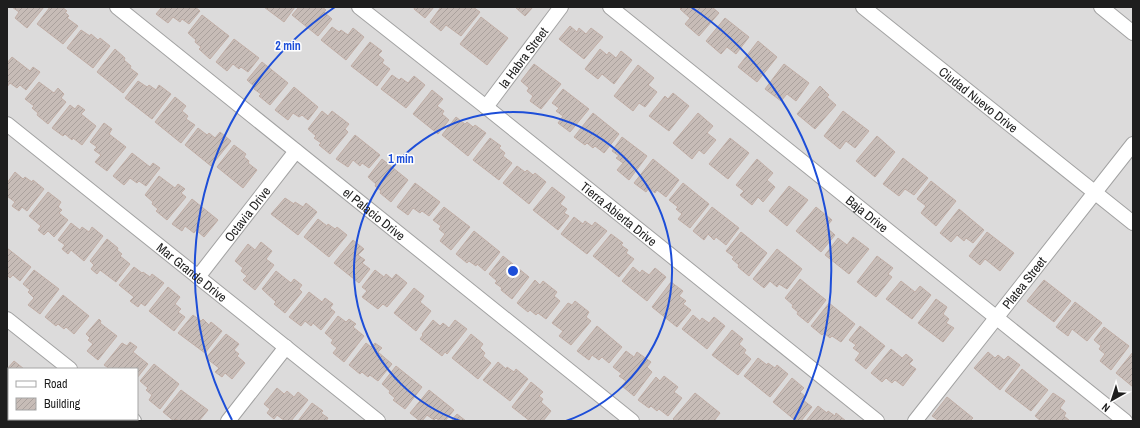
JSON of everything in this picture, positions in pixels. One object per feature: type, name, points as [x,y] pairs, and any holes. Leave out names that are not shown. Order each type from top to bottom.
[{"type":"street","name":"el Palacio Drive","points":[[117,7],[632,421]]},
{"type":"street","name":"Tierra Abierta Drive","points":[[359,7],[877,421]]},
{"type":"street","name":"la Habra Street","points":[[486,107],[561,7]]},
{"type":"street","name":"Baja Drive","points":[[610,7],[1125,421]]},
{"type":"street","name":"Ciudad Nuevo Drive","points":[[863,7],[1133,222]]},
{"type":"street","points":[[1101,7],[1133,33]]},
{"type":"street","name":"Mar Grande Drive","points":[[7,124],[378,421]]},
{"type":"street","name":"Platea Street","points":[[915,421],[1133,144]]},
{"type":"street","name":"Octavia Drive","points":[[198,277],[296,151]]},
{"type":"street","points":[[7,319],[69,368]]},
{"type":"street","points":[[228,421],[286,347]]},
{"type":"shaded area","points":[[7,7],[1133,7],[1133,421],[7,421]]},
{"type":"building","points":[[12,7],[44,7],[27,28],[15,18],[19,12]]},
{"type":"building","points":[[50,7],[62,7],[67,11],[65,12],[69,16],[67,18],[78,26],[63,44],[37,24]]},
{"type":"building","points":[[162,7],[195,7],[200,11],[189,24],[182,19],[180,22],[173,17],[168,23],[156,14]]},
{"type":"building","points":[[264,7],[295,7],[284,22]]},
{"type":"building","points":[[299,7],[322,7],[326,10],[324,12],[332,19],[318,36],[292,15]]},
{"type":"building","points":[[415,7],[434,7],[425,18],[414,9]]},
{"type":"building","points":[[441,7],[473,7],[480,12],[461,36],[446,25],[441,31],[430,22]]},
{"type":"building","points":[[515,7],[533,7],[525,16]]},
{"type":"building","points":[[682,7],[712,7],[719,13],[699,36],[685,24],[690,18],[680,9]]},
{"type":"building","points":[[202,15],[229,36],[210,59],[199,49],[201,47],[188,33]]},
{"type":"building","points":[[481,17],[508,38],[487,65],[460,44]]},
{"type":"building","points":[[725,18],[749,37],[736,54],[727,47],[721,54],[706,41]]},
{"type":"building","points":[[570,26],[577,32],[579,28],[586,34],[591,28],[603,37],[584,59],[559,39]]},
{"type":"building","points":[[332,27],[339,32],[341,30],[348,35],[353,28],[364,37],[346,60],[321,40]]},
{"type":"building","points":[[81,30],[90,36],[91,34],[98,40],[100,38],[110,46],[93,68],[67,48]]},
{"type":"building","points":[[234,39],[259,58],[248,72],[241,67],[239,69],[233,64],[227,71],[216,62]]},
{"type":"building","points":[[758,41],[777,57],[757,82],[738,67]]},
{"type":"building","points":[[370,42],[382,51],[378,55],[384,60],[382,63],[390,69],[377,86],[351,66]]},
{"type":"building","points":[[115,49],[125,58],[124,60],[131,66],[130,68],[138,74],[123,93],[97,72]]},
{"type":"building","points":[[600,49],[607,55],[609,52],[616,58],[621,51],[632,60],[614,84],[602,74],[598,79],[585,69]]},
{"type":"building","points":[[12,57],[30,71],[33,67],[40,72],[26,90],[20,85],[17,88],[10,83],[7,87],[7,63]]},
{"type":"building","points":[[262,62],[288,83],[270,105],[259,96],[261,94],[254,89],[255,87],[247,80]]},
{"type":"building","points":[[534,64],[561,84],[541,109],[530,101],[533,96],[527,91],[529,88],[521,81]]},
{"type":"building","points":[[784,64],[809,83],[796,101],[787,94],[781,101],[765,89]]},
{"type":"building","points":[[638,65],[654,78],[648,85],[657,92],[645,107],[639,103],[633,111],[614,96]]},
{"type":"building","points":[[392,75],[399,80],[401,78],[408,83],[414,76],[425,85],[406,108],[381,89]]},
{"type":"building","points":[[138,81],[147,87],[149,85],[156,90],[159,85],[171,94],[152,119],[125,98]]},
{"type":"building","points":[[39,82],[54,93],[58,88],[64,94],[61,98],[66,102],[48,124],[37,115],[38,113],[32,108],[34,106],[25,99]]},
{"type":"building","points":[[820,86],[829,95],[827,97],[836,105],[815,129],[797,114]]},
{"type":"building","points":[[294,87],[318,107],[308,120],[302,115],[299,117],[293,113],[288,120],[275,110]]},
{"type":"building","points":[[563,89],[589,109],[570,132],[558,123],[563,116],[556,111],[559,108],[552,103]]},
{"type":"building","points":[[432,90],[443,99],[437,106],[444,111],[442,114],[449,120],[438,134],[413,114]]},
{"type":"building","points":[[673,93],[689,106],[669,131],[649,116],[665,96],[668,99]]},
{"type":"building","points":[[175,97],[186,106],[182,111],[188,116],[186,119],[195,125],[181,143],[155,122]]},
{"type":"building","points":[[70,105],[75,109],[78,105],[85,110],[81,114],[96,126],[82,145],[73,138],[72,140],[65,134],[63,136],[52,128]]},
{"type":"building","points":[[322,111],[328,116],[332,111],[349,124],[345,129],[348,132],[330,154],[319,145],[321,143],[314,138],[316,136],[308,129]]},
{"type":"building","points":[[843,111],[869,131],[855,148],[846,141],[840,149],[824,136]]},
{"type":"building","points":[[593,113],[619,134],[604,153],[595,146],[593,148],[587,143],[585,145],[574,137]]},
{"type":"building","points":[[698,113],[713,126],[707,133],[716,140],[704,154],[699,150],[692,159],[673,143]]},
{"type":"building","points":[[456,117],[465,124],[467,122],[473,127],[475,125],[486,133],[468,156],[442,135]]},
{"type":"building","points":[[104,123],[112,129],[109,134],[126,147],[107,171],[95,162],[101,155],[94,150],[97,147],[90,142]]},
{"type":"building","points":[[198,128],[207,135],[209,133],[215,138],[220,132],[231,141],[211,166],[185,145]]},
{"type":"building","points":[[355,135],[380,155],[369,168],[362,163],[360,166],[353,160],[348,167],[336,159]]},
{"type":"building","points":[[877,136],[895,152],[875,177],[856,161]]},
{"type":"building","points":[[622,137],[647,156],[629,180],[617,170],[623,163],[616,158],[619,156],[612,151]]},
{"type":"building","points":[[490,138],[501,146],[499,148],[505,153],[503,156],[512,163],[499,180],[473,160]]},
{"type":"building","points":[[730,138],[749,153],[728,179],[709,164]]},
{"type":"building","points":[[234,145],[246,154],[244,157],[249,161],[248,163],[257,170],[243,188],[217,167]]},
{"type":"building","points":[[132,153],[150,167],[153,163],[160,168],[146,186],[139,181],[137,183],[130,178],[124,185],[113,176]]},
{"type":"building","points":[[903,158],[928,178],[914,195],[905,189],[899,196],[883,184]]},
{"type":"building","points":[[382,159],[408,180],[391,202],[380,193],[381,191],[375,186],[376,184],[368,177]]},
{"type":"building","points":[[653,159],[679,180],[666,197],[657,190],[655,193],[649,188],[646,192],[634,183]]},
{"type":"building","points":[[757,159],[773,173],[767,180],[775,187],[763,202],[758,197],[752,205],[740,195],[744,191],[736,185]]},
{"type":"building","points":[[517,166],[525,172],[527,170],[533,175],[535,173],[546,182],[529,204],[503,183]]},
{"type":"building","points":[[15,172],[23,179],[25,177],[32,182],[33,180],[44,189],[27,211],[22,207],[19,211],[12,206],[15,202],[7,196],[7,183]]},
{"type":"building","points":[[159,176],[175,188],[178,184],[185,189],[181,193],[186,197],[167,220],[156,211],[158,209],[145,195]]},
{"type":"building","points":[[931,181],[956,201],[936,226],[921,213],[926,206],[917,199]]},
{"type":"building","points":[[415,183],[440,202],[429,216],[422,211],[420,213],[413,208],[408,215],[397,207]]},
{"type":"building","points":[[683,183],[709,204],[690,228],[678,219],[682,214],[676,209],[678,207],[669,200]]},
{"type":"building","points":[[789,186],[808,200],[787,226],[769,211]]},
{"type":"building","points":[[552,187],[565,197],[560,204],[567,209],[564,213],[569,216],[558,230],[533,210]]},
{"type":"building","points":[[48,192],[61,202],[58,207],[62,210],[59,213],[68,220],[54,237],[48,231],[44,235],[38,230],[41,226],[29,216]]},
{"type":"building","points":[[285,198],[294,204],[295,202],[303,207],[306,203],[317,212],[298,235],[271,214]]},
{"type":"building","points":[[192,199],[218,220],[204,237],[196,230],[194,233],[185,226],[182,231],[172,224]]},
{"type":"building","points":[[444,207],[470,227],[451,250],[440,241],[445,234],[439,229],[441,226],[433,220]]},
{"type":"building","points":[[712,207],[739,228],[726,245],[716,237],[714,240],[708,234],[704,240],[693,231]]},
{"type":"building","points":[[816,207],[832,220],[826,227],[835,235],[821,252],[796,231]]},
{"type":"building","points":[[959,209],[984,230],[973,243],[966,238],[964,241],[957,235],[951,242],[940,233]]},
{"type":"building","points":[[574,217],[583,224],[585,221],[592,226],[595,222],[607,231],[587,254],[561,234]]},
{"type":"building","points":[[318,219],[327,226],[328,224],[335,229],[337,227],[347,235],[329,257],[304,237]]},
{"type":"building","points":[[71,223],[80,230],[82,227],[89,232],[92,227],[103,236],[84,261],[71,250],[68,254],[62,249],[65,245],[58,240]]},
{"type":"building","points":[[474,231],[500,252],[485,271],[477,264],[476,266],[469,261],[467,263],[456,254]]},
{"type":"building","points":[[741,232],[767,253],[749,276],[738,267],[739,265],[732,259],[734,257],[726,251]]},
{"type":"building","points":[[987,232],[1014,253],[1000,271],[985,259],[980,265],[969,256]]},
{"type":"building","points":[[611,234],[623,243],[621,245],[628,250],[626,253],[634,259],[619,277],[593,256]]},
{"type":"building","points":[[853,237],[869,249],[849,274],[825,255],[838,238],[847,245]]},
{"type":"building","points":[[107,239],[118,248],[117,250],[122,254],[120,256],[130,264],[116,282],[100,270],[97,274],[91,269],[94,265],[90,261]]},
{"type":"building","points":[[353,240],[364,249],[358,255],[365,260],[362,263],[370,269],[359,283],[334,263]]},
{"type":"building","points":[[261,242],[272,251],[266,259],[274,265],[255,290],[243,280],[247,276],[241,271],[243,268],[235,261],[248,244],[255,250]]},
{"type":"building","points":[[7,248],[31,267],[20,281],[13,275],[10,278],[7,275]]},
{"type":"building","points":[[777,249],[802,269],[787,289],[779,284],[777,287],[770,281],[764,288],[753,279]]},
{"type":"building","points":[[503,256],[529,277],[512,299],[501,290],[502,288],[495,283],[497,281],[489,274]]},
{"type":"building","points":[[877,256],[893,268],[888,274],[892,277],[876,297],[857,282]]},
{"type":"building","points":[[134,267],[150,277],[152,274],[164,283],[145,306],[141,303],[138,307],[130,301],[134,297],[119,285]]},
{"type":"building","points":[[633,267],[640,273],[642,270],[649,275],[655,268],[666,277],[647,301],[622,281]]},
{"type":"building","points":[[34,270],[59,289],[40,314],[28,305],[34,298],[28,292],[30,290],[23,284]]},
{"type":"building","points":[[375,270],[384,277],[386,274],[392,279],[396,274],[407,283],[387,307],[383,304],[378,309],[362,297],[367,291],[362,287]]},
{"type":"building","points":[[276,271],[291,283],[294,279],[302,285],[299,289],[302,292],[285,313],[274,304],[276,302],[262,289]]},
{"type":"building","points":[[800,279],[826,300],[808,323],[797,314],[798,312],[792,307],[793,305],[785,298]]},
{"type":"building","points":[[535,280],[540,285],[543,281],[557,292],[554,296],[560,301],[546,319],[538,313],[536,315],[530,310],[528,312],[517,303]]},
{"type":"building","points":[[1044,280],[1071,301],[1054,322],[1027,301]]},
{"type":"building","points":[[901,281],[915,292],[920,286],[931,295],[912,319],[886,299]]},
{"type":"building","points":[[671,282],[683,291],[679,296],[686,301],[683,304],[691,310],[677,327],[652,307]]},
{"type":"building","points":[[168,287],[180,297],[175,304],[181,309],[178,312],[185,317],[174,331],[149,311]]},
{"type":"building","points":[[414,288],[424,296],[420,302],[431,311],[416,331],[394,313]]},
{"type":"building","points":[[309,292],[322,302],[325,298],[333,304],[330,308],[335,312],[321,330],[313,323],[311,326],[305,321],[301,326],[289,317]]},
{"type":"building","points":[[63,295],[89,316],[74,334],[66,327],[64,329],[58,324],[56,326],[45,317]]},
{"type":"building","points":[[936,299],[947,307],[943,314],[949,319],[946,323],[954,328],[943,342],[918,323]]},
{"type":"building","points":[[575,301],[589,312],[586,317],[591,321],[571,345],[559,336],[563,331],[552,323],[568,303],[572,305]]},
{"type":"building","points":[[1075,302],[1102,323],[1087,341],[1072,329],[1068,336],[1056,327]]},
{"type":"building","points":[[829,303],[855,324],[841,342],[832,336],[830,338],[824,333],[822,335],[811,326]]},
{"type":"building","points":[[193,315],[201,321],[203,319],[209,325],[211,322],[222,331],[205,353],[178,333]]},
{"type":"building","points":[[693,315],[700,321],[702,318],[709,323],[714,317],[725,326],[707,349],[682,329]]},
{"type":"building","points":[[338,316],[346,322],[349,319],[356,324],[353,327],[364,336],[344,362],[333,353],[337,348],[331,343],[333,340],[325,333]]},
{"type":"building","points":[[99,319],[101,321],[100,323],[117,336],[98,360],[87,351],[93,344],[88,340],[90,338],[86,334]]},
{"type":"building","points":[[433,320],[440,326],[443,323],[449,328],[455,320],[467,329],[447,354],[445,352],[442,356],[420,339]]},
{"type":"building","points":[[597,326],[622,347],[609,363],[602,357],[599,360],[592,355],[589,360],[577,351]]},
{"type":"building","points":[[860,326],[885,346],[866,369],[855,360],[860,353],[853,348],[856,345],[849,340]]},
{"type":"building","points":[[1104,327],[1129,346],[1111,370],[1100,361],[1105,354],[1099,349],[1101,346],[1094,340]]},
{"type":"building","points":[[732,330],[743,339],[739,344],[746,350],[744,353],[751,359],[738,375],[712,355]]},
{"type":"building","points":[[226,334],[239,344],[234,350],[239,354],[237,356],[245,363],[232,379],[225,373],[222,377],[215,372],[219,368],[206,358]]},
{"type":"building","points":[[471,334],[483,344],[480,348],[485,353],[483,356],[491,363],[478,379],[452,358]]},
{"type":"building","points":[[130,342],[137,347],[133,352],[148,364],[138,377],[138,368],[108,368],[104,365],[122,343],[127,346]]},
{"type":"building","points":[[366,343],[371,347],[375,343],[382,348],[378,352],[392,364],[378,381],[370,375],[368,377],[362,372],[360,374],[349,365]]},
{"type":"building","points":[[891,349],[902,358],[906,354],[913,360],[909,364],[916,369],[903,386],[895,380],[892,383],[886,378],[882,382],[871,373]]},
{"type":"building","points":[[626,351],[634,357],[637,352],[651,362],[647,367],[652,372],[634,396],[622,386],[626,381],[619,376],[622,374],[613,367]]},
{"type":"building","points":[[988,352],[995,358],[998,355],[1004,360],[1008,356],[1020,365],[1000,390],[974,368]]},
{"type":"building","points":[[1133,352],[1133,387],[1116,373]]},
{"type":"building","points":[[758,358],[767,365],[768,363],[775,368],[777,365],[788,374],[770,397],[744,376]]},
{"type":"building","points":[[14,361],[23,368],[8,368],[8,394],[7,394],[7,369]]},
{"type":"building","points":[[498,362],[506,369],[507,367],[514,372],[516,369],[528,379],[510,401],[483,380]]},
{"type":"building","points":[[154,364],[179,384],[160,409],[149,400],[152,395],[146,390],[148,388],[140,381]]},
{"type":"building","points":[[396,366],[422,387],[405,409],[393,400],[395,398],[382,384]]},
{"type":"building","points":[[1022,369],[1048,390],[1031,411],[1005,391]]},
{"type":"building","points":[[664,376],[678,387],[674,392],[682,398],[668,416],[659,409],[657,411],[651,406],[649,408],[638,400],[656,377],[660,381]]},
{"type":"building","points":[[792,378],[804,388],[800,392],[806,397],[803,400],[812,407],[801,421],[796,421],[773,402]]},
{"type":"building","points":[[531,382],[543,392],[539,396],[543,399],[541,402],[551,411],[543,421],[530,421],[512,407]]},
{"type":"building","points":[[277,388],[284,394],[287,391],[294,397],[298,392],[308,400],[291,421],[285,421],[277,415],[274,419],[267,413],[270,409],[264,404]]},
{"type":"building","points":[[181,390],[208,410],[199,421],[179,421],[176,419],[174,421],[163,412]]},
{"type":"building","points":[[429,390],[454,410],[445,421],[440,421],[436,418],[434,420],[427,415],[422,421],[420,421],[410,413]]},
{"type":"building","points":[[695,393],[720,413],[714,421],[675,421],[673,419]]},
{"type":"building","points":[[1053,393],[1065,401],[1060,408],[1066,413],[1064,416],[1070,421],[1041,421],[1035,416]]},
{"type":"building","points":[[947,397],[973,418],[970,421],[939,421],[932,416]]},
{"type":"building","points":[[312,403],[323,411],[321,413],[328,418],[326,421],[298,421]]},
{"type":"building","points":[[818,406],[827,413],[828,411],[835,416],[836,413],[846,421],[806,421]]},
{"type":"building","points":[[457,414],[466,421],[451,421]]}]
